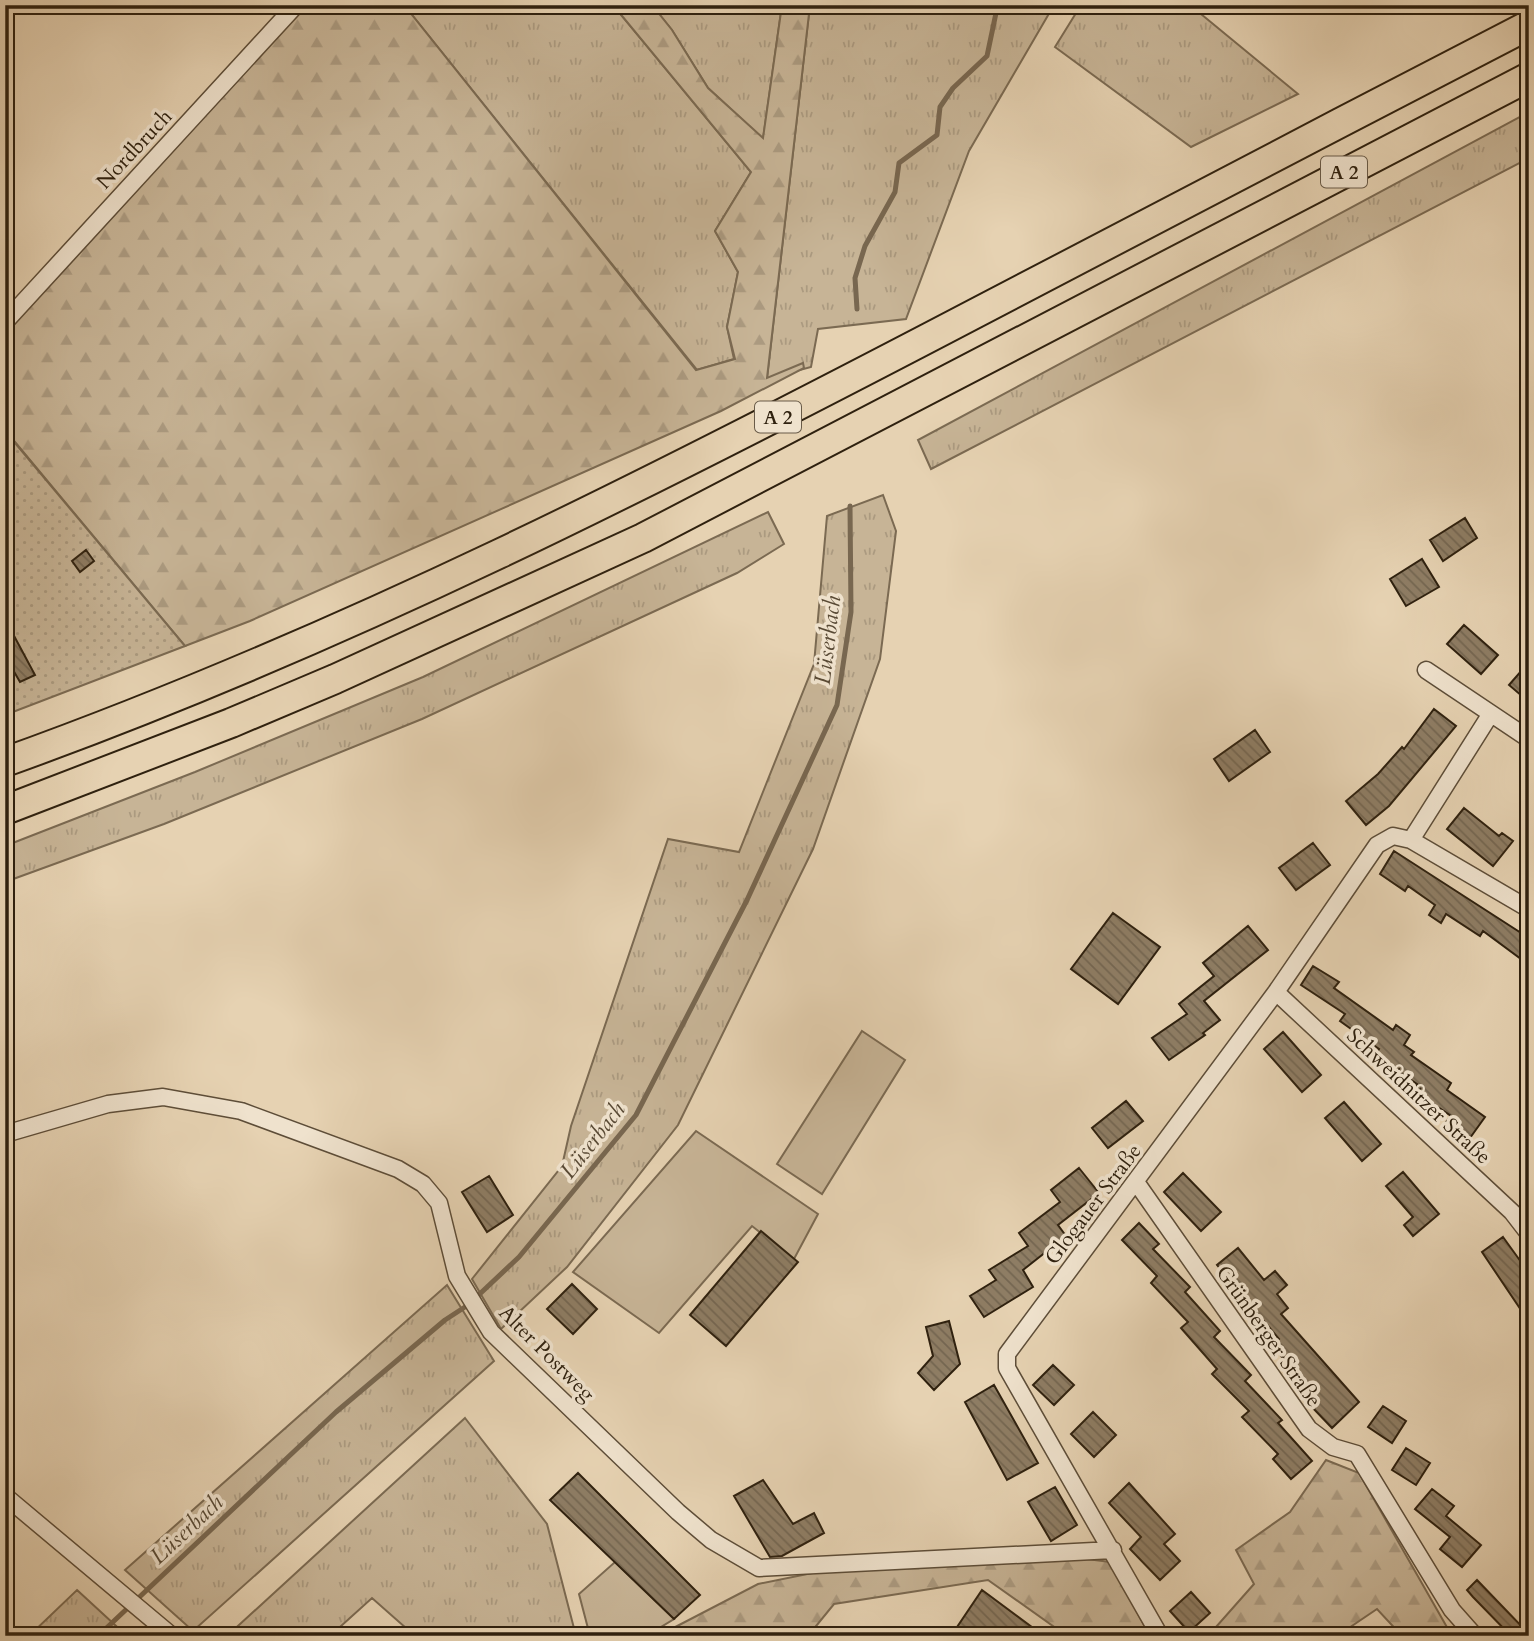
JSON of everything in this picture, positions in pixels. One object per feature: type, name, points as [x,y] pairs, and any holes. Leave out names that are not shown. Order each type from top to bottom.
[{"type":"highway","name":"A 2","points":[[5,762],[217,679],[347,623],[631,491],[1529,25]]},
{"type":"highway","name":"A 2","points":[[5,810],[231,723],[335,679],[643,538],[1529,77]]},
{"type":"street","name":"Nordbruch","points":[[5,322],[296,5]]},
{"type":"street","points":[[1426,670],[1529,739]]},
{"type":"street","points":[[1490,715],[1411,840],[1529,909]]},
{"type":"street","name":"Glogauer Straße","points":[[1160,1636],[1007,1368],[1007,1354],[1276,992],[1377,845],[1393,836],[1411,840]]},
{"type":"street","name":"Schweidnitzer Straße","points":[[1276,992],[1512,1212],[1529,1234]]},
{"type":"street","name":"Alter Postweg","points":[[5,1134],[108,1104],[163,1097],[241,1111],[398,1169],[423,1184],[439,1203],[457,1276],[491,1332],[711,1541],[760,1568],[1113,1550]]},
{"type":"street","name":"Grünberger Straße","points":[[1136,1182],[1309,1429],[1333,1447],[1357,1454],[1452,1611],[1475,1636]]},
{"type":"street","points":[[5,1496],[172,1636]]},
{"type":"green space","points":[[298,5],[404,5],[696,370],[735,359],[727,327],[738,272],[715,231],[751,172],[613,5],[652,5],[672,30],[708,88],[763,138],[782,5],[810,5],[767,378],[803,363],[804,368],[721,411],[250,621],[185,646],[5,430],[5,324]]},
{"type":"green space","points":[[404,5],[613,5],[751,172],[715,231],[738,272],[727,327],[734,359],[697,370]]},
{"type":"green space","points":[[652,5],[782,5],[763,139],[708,88],[672,30]]},
{"type":"green space","points":[[810,5],[1054,5],[969,151],[906,319],[818,329],[811,367],[767,379]]},
{"type":"green space","points":[[1081,5],[1190,5],[1298,94],[1191,147],[1055,47]]},
{"type":"green space","points":[[1529,112],[1529,158],[931,469],[918,440]]},
{"type":"green space","points":[[5,431],[185,646],[5,715]]},
{"type":"green space","points":[[883,495],[896,531],[880,659],[813,849],[678,1125],[567,1267],[501,1329],[472,1279],[562,1166],[571,1126],[668,839],[739,852],[814,664],[827,516]]},
{"type":"green space","points":[[768,512],[784,544],[737,573],[422,719],[164,824],[5,882],[5,846],[195,772],[423,677]]},
{"type":"green space","points":[[862,1031],[905,1060],[822,1194],[777,1164]]},
{"type":"green space","points":[[696,1131],[818,1214],[794,1259],[752,1226],[659,1333],[573,1272]]},
{"type":"green space","points":[[447,1285],[494,1361],[193,1631],[125,1570]]},
{"type":"green space","points":[[465,1418],[547,1524],[576,1636],[415,1636],[372,1598],[330,1636],[227,1636]]},
{"type":"green space","points":[[1326,1460],[1359,1473],[1452,1636],[1402,1636],[1377,1609],[1337,1636],[1208,1636],[1254,1584],[1236,1550],[1290,1512]]},
{"type":"green space","points":[[1079,1558],[1110,1562],[1150,1636],[1067,1636],[988,1580],[834,1604],[808,1636],[658,1636],[758,1584],[832,1569]]},
{"type":"green space","points":[[615,1562],[674,1619],[646,1636],[590,1636],[579,1594]]},
{"type":"green space","points":[[77,1590],[127,1636],[29,1636]]},
{"type":"building","points":[[1465,518],[1477,538],[1443,561],[1430,540]]},
{"type":"building","points":[[86,550],[94,561],[80,572],[72,561]]},
{"type":"building","points":[[1422,559],[1439,587],[1406,606],[1390,579]]},
{"type":"building","points":[[5,619],[35,675],[20,682],[5,656]]},
{"type":"building","points":[[1464,625],[1498,655],[1481,674],[1447,644]]},
{"type":"building","points":[[1529,662],[1529,702],[1509,685]]},
{"type":"building","points":[[1434,709],[1456,726],[1389,806],[1366,825],[1346,801],[1378,774],[1402,747],[1404,749]]},
{"type":"building","points":[[1255,730],[1270,752],[1229,781],[1214,759]]},
{"type":"building","points":[[1464,808],[1499,836],[1502,833],[1513,841],[1493,866],[1447,829]]},
{"type":"building","points":[[1313,843],[1330,865],[1296,890],[1279,868]]},
{"type":"building","points":[[1394,851],[1529,938],[1529,965],[1483,931],[1480,936],[1446,914],[1441,923],[1429,915],[1435,905],[1408,886],[1405,891],[1380,874]]},
{"type":"building","points":[[1113,913],[1160,947],[1118,1004],[1071,969]]},
{"type":"building","points":[[1248,926],[1268,950],[1204,1001],[1220,1020],[1203,1033],[1205,1035],[1169,1060],[1152,1038],[1187,1014],[1179,1004],[1214,976],[1203,963]]},
{"type":"building","points":[[1313,966],[1339,982],[1334,988],[1393,1030],[1396,1025],[1410,1035],[1404,1045],[1414,1052],[1411,1055],[1451,1083],[1447,1090],[1485,1117],[1470,1138],[1446,1122],[1451,1116],[1413,1090],[1417,1084],[1375,1055],[1379,1049],[1340,1021],[1345,1014],[1301,985]]},
{"type":"building","points":[[1283,1032],[1321,1075],[1302,1092],[1264,1049]]},
{"type":"building","points":[[1126,1101],[1143,1121],[1108,1148],[1092,1128]]},
{"type":"building","points":[[1344,1102],[1381,1144],[1362,1161],[1325,1118]]},
{"type":"building","points":[[1079,1168],[1099,1193],[1058,1225],[1066,1236],[1023,1270],[1033,1287],[984,1317],[970,1296],[996,1280],[989,1270],[1028,1246],[1019,1233],[1060,1202],[1051,1190]]},
{"type":"building","points":[[1403,1172],[1439,1214],[1413,1236],[1404,1225],[1413,1217],[1386,1186]]},
{"type":"building","points":[[1183,1173],[1221,1212],[1201,1231],[1164,1192]]},
{"type":"building","points":[[489,1176],[513,1215],[487,1232],[462,1192]]},
{"type":"building","points":[[1139,1223],[1159,1244],[1153,1249],[1190,1287],[1185,1292],[1220,1331],[1214,1337],[1251,1375],[1245,1381],[1282,1420],[1278,1423],[1312,1461],[1291,1479],[1273,1459],[1278,1454],[1242,1417],[1249,1411],[1212,1374],[1217,1369],[1181,1328],[1188,1322],[1151,1283],[1157,1276],[1122,1240]]},
{"type":"building","points":[[761,1231],[798,1262],[726,1346],[690,1315]]},
{"type":"building","points":[[1503,1237],[1529,1273],[1529,1322],[1482,1252]]},
{"type":"building","points":[[1238,1248],[1264,1280],[1275,1271],[1287,1285],[1277,1294],[1288,1308],[1281,1314],[1359,1402],[1332,1428],[1310,1405],[1318,1397],[1272,1346],[1279,1339],[1217,1265]]},
{"type":"building","points":[[572,1284],[597,1309],[573,1334],[547,1309]]},
{"type":"building","points":[[949,1321],[960,1364],[934,1390],[918,1373],[933,1356],[926,1327]]},
{"type":"building","points":[[1053,1365],[1074,1385],[1054,1405],[1033,1385]]},
{"type":"building","points":[[994,1385],[1038,1463],[1007,1480],[965,1402]]},
{"type":"building","points":[[1383,1406],[1406,1421],[1392,1443],[1368,1427]]},
{"type":"building","points":[[1093,1412],[1116,1435],[1094,1457],[1071,1434]]},
{"type":"building","points":[[1406,1448],[1430,1463],[1416,1485],[1392,1470]]},
{"type":"building","points":[[578,1473],[700,1595],[674,1619],[550,1500]]},
{"type":"building","points":[[763,1480],[793,1524],[814,1513],[824,1533],[782,1556],[770,1557],[734,1496]]},
{"type":"building","points":[[1129,1483],[1175,1534],[1164,1544],[1180,1561],[1160,1580],[1130,1549],[1141,1537],[1109,1503]]},
{"type":"building","points":[[1055,1487],[1077,1525],[1051,1541],[1028,1502]]},
{"type":"building","points":[[1432,1489],[1454,1506],[1446,1516],[1481,1545],[1462,1567],[1440,1549],[1450,1537],[1415,1509]]},
{"type":"building","points":[[1477,1580],[1529,1636],[1511,1636],[1473,1597],[1467,1590]]},
{"type":"building","points":[[982,1590],[1044,1636],[951,1636]]},
{"type":"building","points":[[1191,1592],[1210,1613],[1189,1632],[1170,1611]]},
{"type":"waterway","name":"Lüserbach","points":[[857,309],[855,278],[865,246],[895,192],[899,163],[937,135],[940,107],[953,88],[987,56],[996,13],[1003,5]]},
{"type":"waterway","name":"Lüserbach","points":[[98,1636],[336,1412],[445,1320],[468,1305],[519,1257],[636,1115],[747,900],[837,705],[851,612],[850,506]]}]
